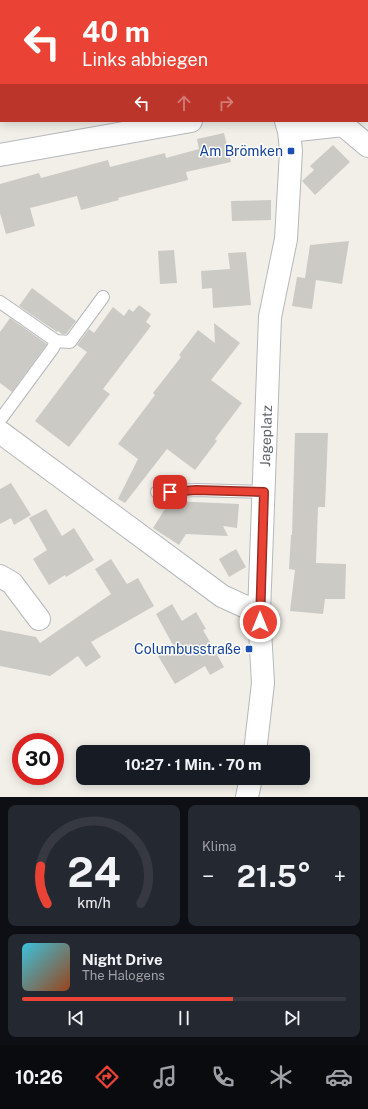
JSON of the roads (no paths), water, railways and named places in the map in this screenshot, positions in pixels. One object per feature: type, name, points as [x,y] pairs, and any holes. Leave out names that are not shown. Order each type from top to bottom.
[{"type":"street","points":[[0,155],[186,122]]},
{"type":"street","points":[[287,126],[344,125],[368,146]]},
{"type":"street","name":"Jageplatz","points":[[256,745],[263,684],[259,613],[270,317],[286,239],[291,151],[287,126]]},
{"type":"street","points":[[0,432],[222,596],[259,613]]},
{"type":"street","points":[[0,576],[12,583],[39,619]]},
{"type":"street","points":[[247,797],[250,785]]},
{"type":"lane","points":[[0,302],[56,341],[70,342],[103,298]]},
{"type":"lane","points":[[0,420],[54,348],[56,341]]},
{"type":"lane","points":[[157,492],[196,490],[264,492]]},
{"type":"place","name":"Am Brömken","points":[[291,151]]},
{"type":"place","name":"Columbusstraße","points":[[249,649]]}]
